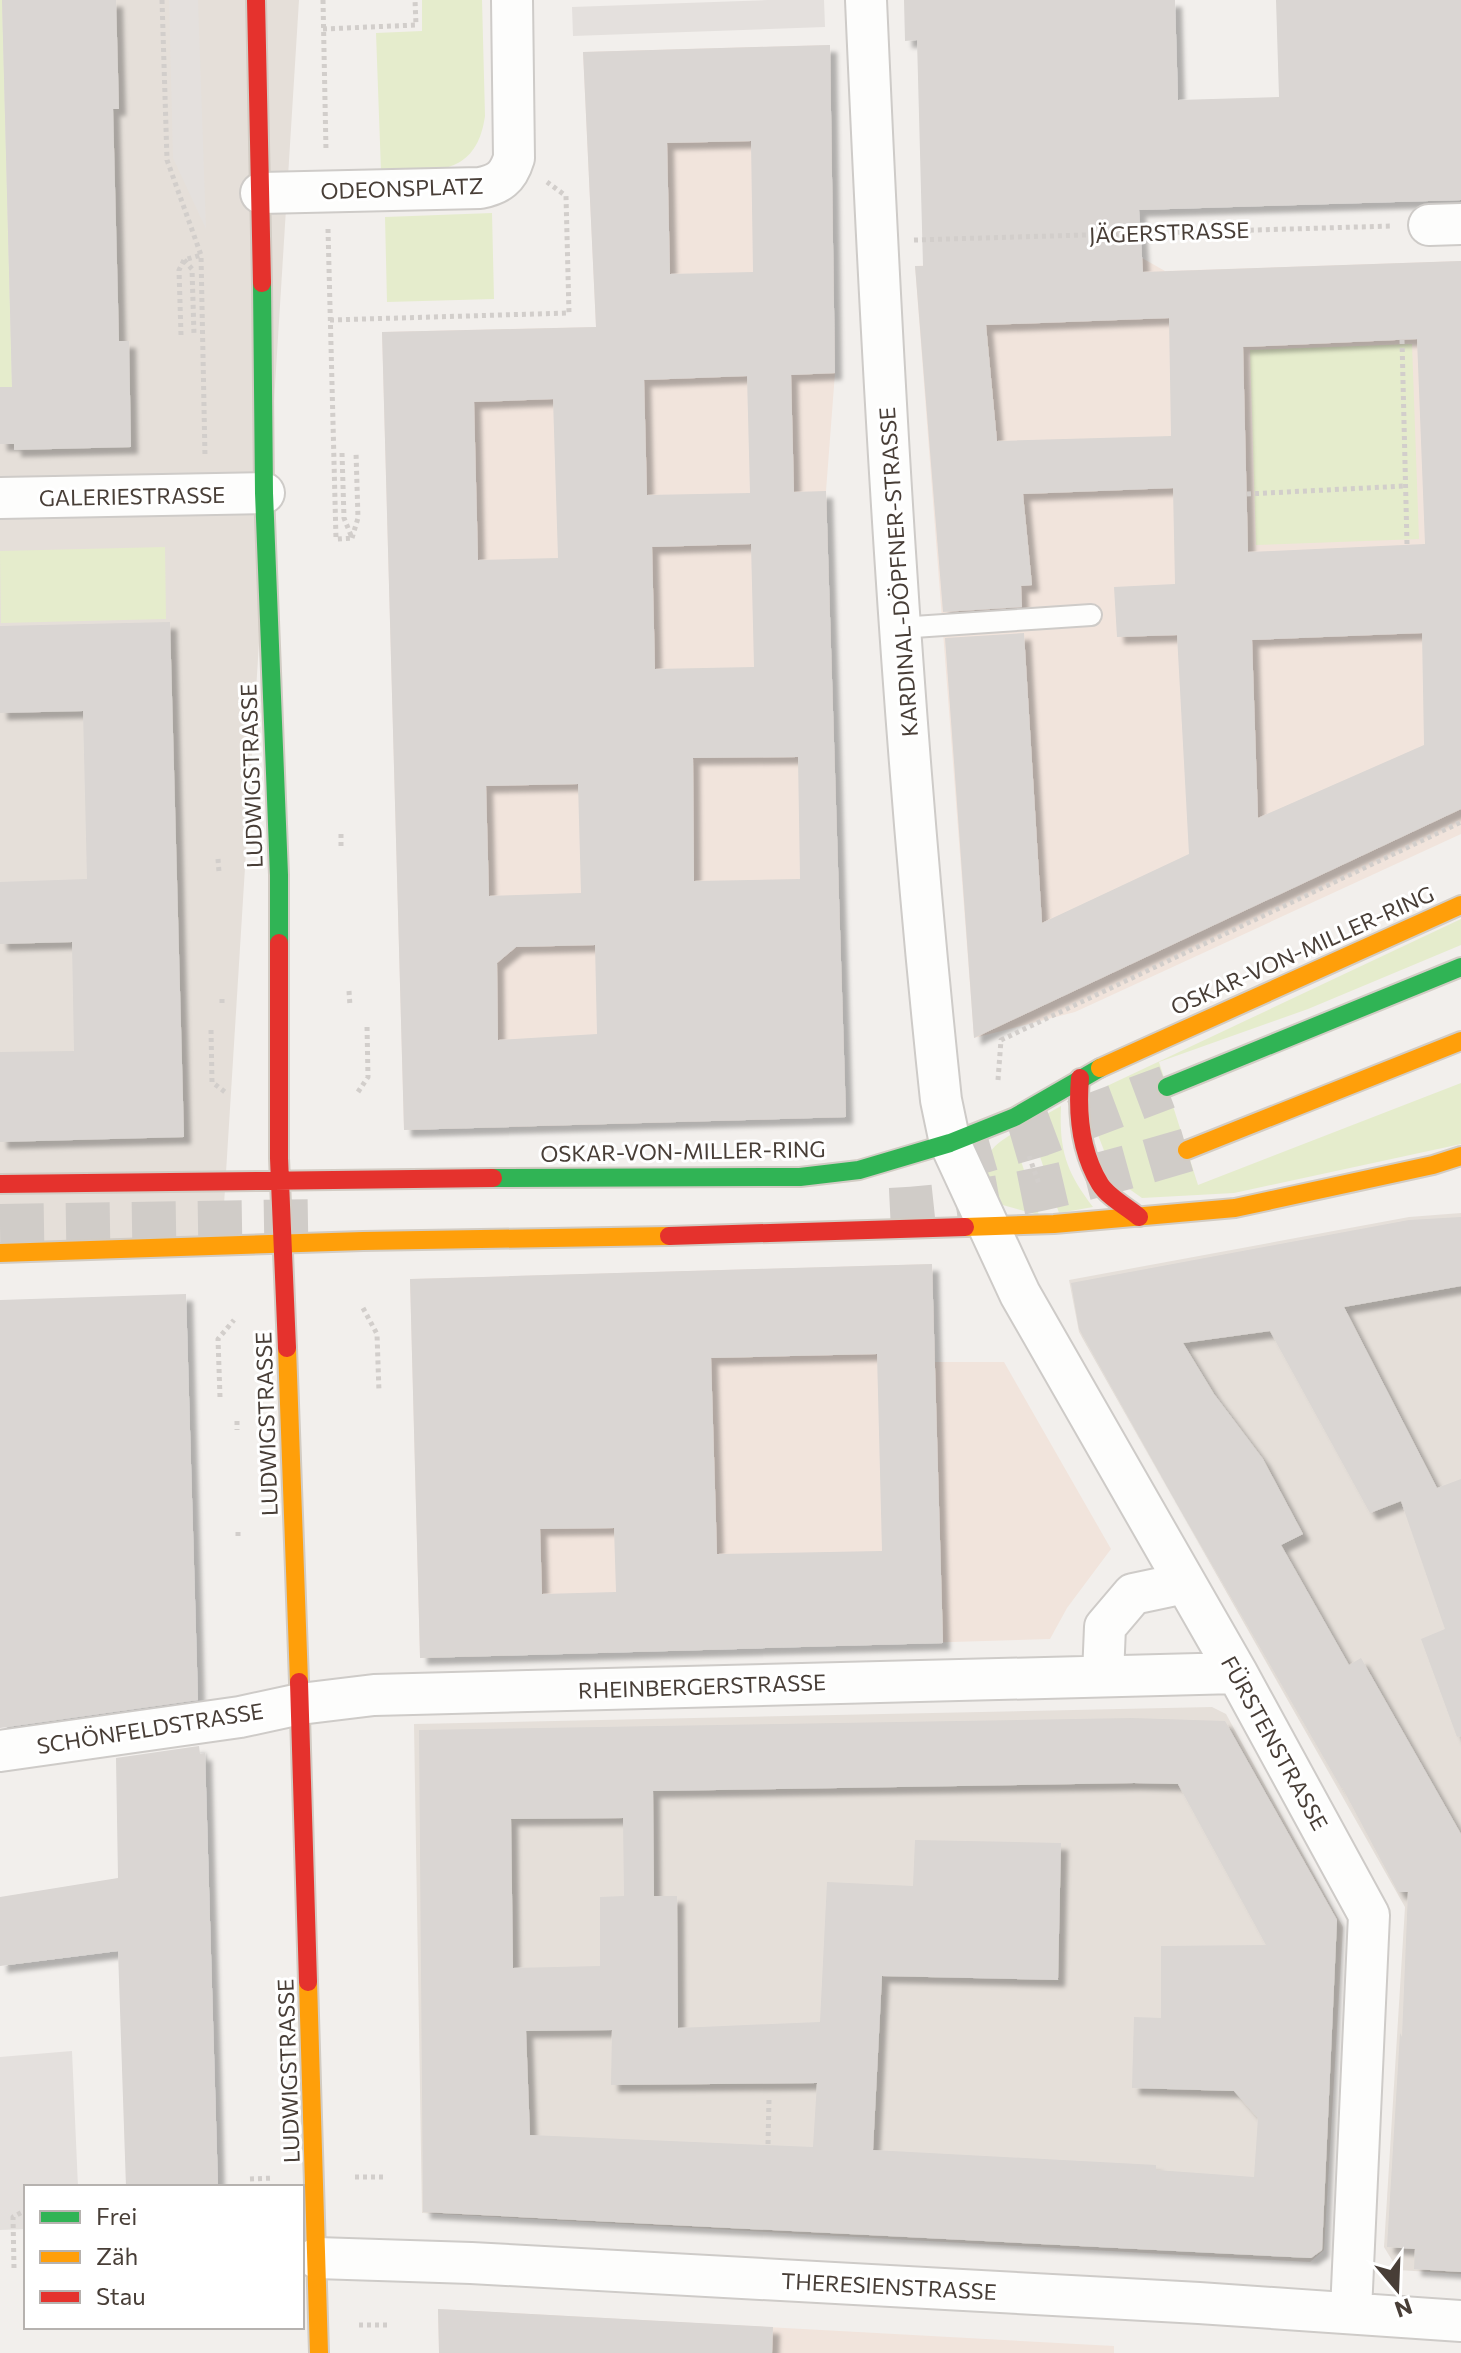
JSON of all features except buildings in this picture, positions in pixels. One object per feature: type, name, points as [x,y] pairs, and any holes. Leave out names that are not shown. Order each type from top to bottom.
[{"type":"main road","points":[[256,0],[264,493]]},
{"type":"main road","name":"LUDWIGSTRASSE","points":[[264,493],[279,875],[277,1063],[280,1180],[300,1704],[319,2353]]},
{"type":"main road","name":"OSKAR-VON-MILLER-RING","points":[[0,1184],[800,1177],[859,1170],[950,1143],[1015,1117],[1080,1078],[1155,1042],[1461,905]]},
{"type":"main road","points":[[1167,1087],[1461,967]]},
{"type":"main road","points":[[1187,1150],[1461,1041]]},
{"type":"main road","points":[[1080,1078],[1077,1112],[1085,1150],[1101,1186],[1139,1217]]},
{"type":"main road","points":[[0,1253],[753,1235],[1054,1224],[1235,1208],[1433,1165],[1461,1156]]},
{"type":"street","points":[[512,0],[514,158]]},
{"type":"street","name":"KARDINAL-DÖPFNER-STRASSE","points":[[866,0],[876,241],[899,628],[938,1072],[950,1143],[988,1226]]},
{"type":"street","name":"ODEONSPLATZ","points":[[261,193],[480,188],[503,180],[514,158]]},
{"type":"street","name":"GALERIESTRASSE","points":[[0,498],[264,493]]},
{"type":"street","name":"FÜRSTENSTRASSE","points":[[988,1226],[1045,1341],[1237,1673],[1369,1915],[1351,2311]]},
{"type":"street","points":[[1103,1675],[1105,1627],[1133,1594],[1185,1583]]},
{"type":"street","name":"RHEINBERGERSTRASSE","points":[[300,1704],[374,1695],[1237,1673]]},
{"type":"street","name":"SCHÖNFELDSTRASSE","points":[[0,1751],[240,1717],[300,1704]]},
{"type":"street","name":"THERESIENSTRASSE","points":[[317,2258],[471,2263],[1351,2311],[1461,2321]]},
{"type":"lane","points":[[899,628],[1091,615]]},
{"type":"path","points":[[162,0],[167,160],[201,255],[206,494]]},
{"type":"path","points":[[323,0],[336,539],[352,538]]},
{"type":"path","points":[[323,29],[416,25],[415,0]]},
{"type":"path","points":[[330,320],[569,313],[566,196],[514,158]]},
{"type":"path","name":"JÄGERSTRASSE","points":[[876,241],[1445,224]]},
{"type":"path","points":[[181,335],[179,270],[184,260],[201,255]]},
{"type":"path","points":[[184,260],[192,269],[194,335]]},
{"type":"path","points":[[1402,340],[1407,544]]},
{"type":"path","points":[[352,538],[358,518],[356,452]]},
{"type":"path","points":[[342,453],[344,518],[352,538]]},
{"type":"path","points":[[1247,494],[1405,486]]},
{"type":"path","points":[[1054,1224],[997,1077],[1001,1040],[1461,822]]},
{"type":"path","points":[[341,834],[341,847]]},
{"type":"path","points":[[218,859],[219,872]]},
{"type":"path","points":[[349,991],[350,1006]]},
{"type":"path","points":[[222,995],[222,1003]]},
{"type":"path","points":[[358,1092],[368,1077],[367,1025]]},
{"type":"path","points":[[211,1030],[212,1082],[225,1092]]},
{"type":"path","points":[[363,1308],[377,1334],[379,1392]]},
{"type":"path","points":[[220,1397],[218,1339],[234,1320]]},
{"type":"path","points":[[237,1421],[237,1430]]},
{"type":"path","points":[[768,2144],[769,2099]]},
{"type":"path","points":[[14,2268],[13,2217],[24,2211]]},
{"type":"shaded area","points":[[0,0],[299,0],[222,1237],[0,1248]]},
{"type":"shaded area","points":[[169,0],[198,0],[206,229],[173,158]]},
{"type":"shaded area","points":[[824,0],[825,27],[573,36],[572,7]]},
{"type":"shaded area","points":[[830,45],[835,373],[826,491],[846,1117],[404,1130],[382,332],[596,327],[583,52]]},
{"type":"shaded area","points":[[1065,258],[1142,258],[1165,271],[1461,261],[1461,834],[1075,1012],[974,1038],[915,266]]},
{"type":"shaded area","points":[[1461,1213],[1461,2274],[1398,2270],[1384,2247],[1405,1907],[1079,1332],[1069,1280],[1409,1217]]},
{"type":"shaded area","points":[[932,1264],[935,1362],[1004,1362],[1111,1549],[1067,1608],[1050,1639],[420,1658],[410,1279]]},
{"type":"shaded area","points":[[1212,1707],[1226,1714],[1343,1927],[1324,2250],[1310,2262],[422,2213],[414,1724]]},
{"type":"shaded area","points":[[72,2051],[78,2185],[24,2185],[24,2229],[0,2230],[0,2057]]},
{"type":"shaded area","points":[[438,2309],[1114,2346],[1114,2353],[439,2353]]},
{"type":"green space","points":[[2,0],[12,387],[0,387]]},
{"type":"green space","points":[[422,0],[482,0],[485,116],[472,151],[461,161],[434,170],[381,171],[376,33],[422,31]]},
{"type":"green space","points":[[492,213],[494,299],[387,302],[385,217]]},
{"type":"green space","points":[[1412,344],[1419,539],[1256,545],[1250,350]]},
{"type":"green space","points":[[165,547],[166,619],[1,623],[0,551]]},
{"type":"green space","points":[[1461,919],[1461,945],[1308,1009],[1159,1062],[1198,1185],[1461,1083],[1461,1144],[1234,1193],[1142,1198],[1115,1179],[1093,1122],[1107,1086]]},
{"type":"green space","points":[[1061,1106],[1061,1135],[1066,1160],[1076,1183],[1093,1207],[1059,1213],[1029,1124]]},
{"type":"green space","points":[[1012,1134],[1039,1215],[999,1204],[988,1183],[987,1157],[992,1149]]},
{"type":"tunnel","points":[[949,1161],[1042,1134],[1167,1087]]},
{"type":"tunnel","points":[[890,1210],[966,1203],[1040,1189],[1187,1150]]},
{"type":"tunnel","points":[[0,1226],[318,1221]]},
{"type":"traffic: fast","points":[[262,283],[264,493],[279,943]]},
{"type":"traffic: fast","points":[[1167,1087],[1461,967]]},
{"type":"traffic: fast","points":[[493,1178],[800,1177],[859,1170],[950,1143],[1015,1117],[1100,1068]]},
{"type":"traffic: slow","points":[[1100,1068],[1461,905]]},
{"type":"traffic: slow","points":[[1187,1150],[1461,1041]]},
{"type":"traffic: slow","points":[[965,1227],[1054,1224],[1235,1208],[1433,1165],[1461,1156]]},
{"type":"traffic: slow","points":[[0,1253],[363,1241],[669,1236]]},
{"type":"traffic: slow","points":[[287,1348],[299,1682]]},
{"type":"traffic: slow","points":[[308,1982],[319,2353]]},
{"type":"traffic: jam","points":[[256,0],[262,283]]},
{"type":"traffic: jam","points":[[279,943],[279,1158],[287,1348]]},
{"type":"traffic: jam","points":[[1080,1078],[1081,1132],[1093,1171],[1108,1193],[1139,1217]]},
{"type":"traffic: jam","points":[[0,1184],[493,1178]]},
{"type":"traffic: jam","points":[[669,1236],[965,1227]]},
{"type":"traffic: jam","points":[[299,1682],[308,1982]]}]
